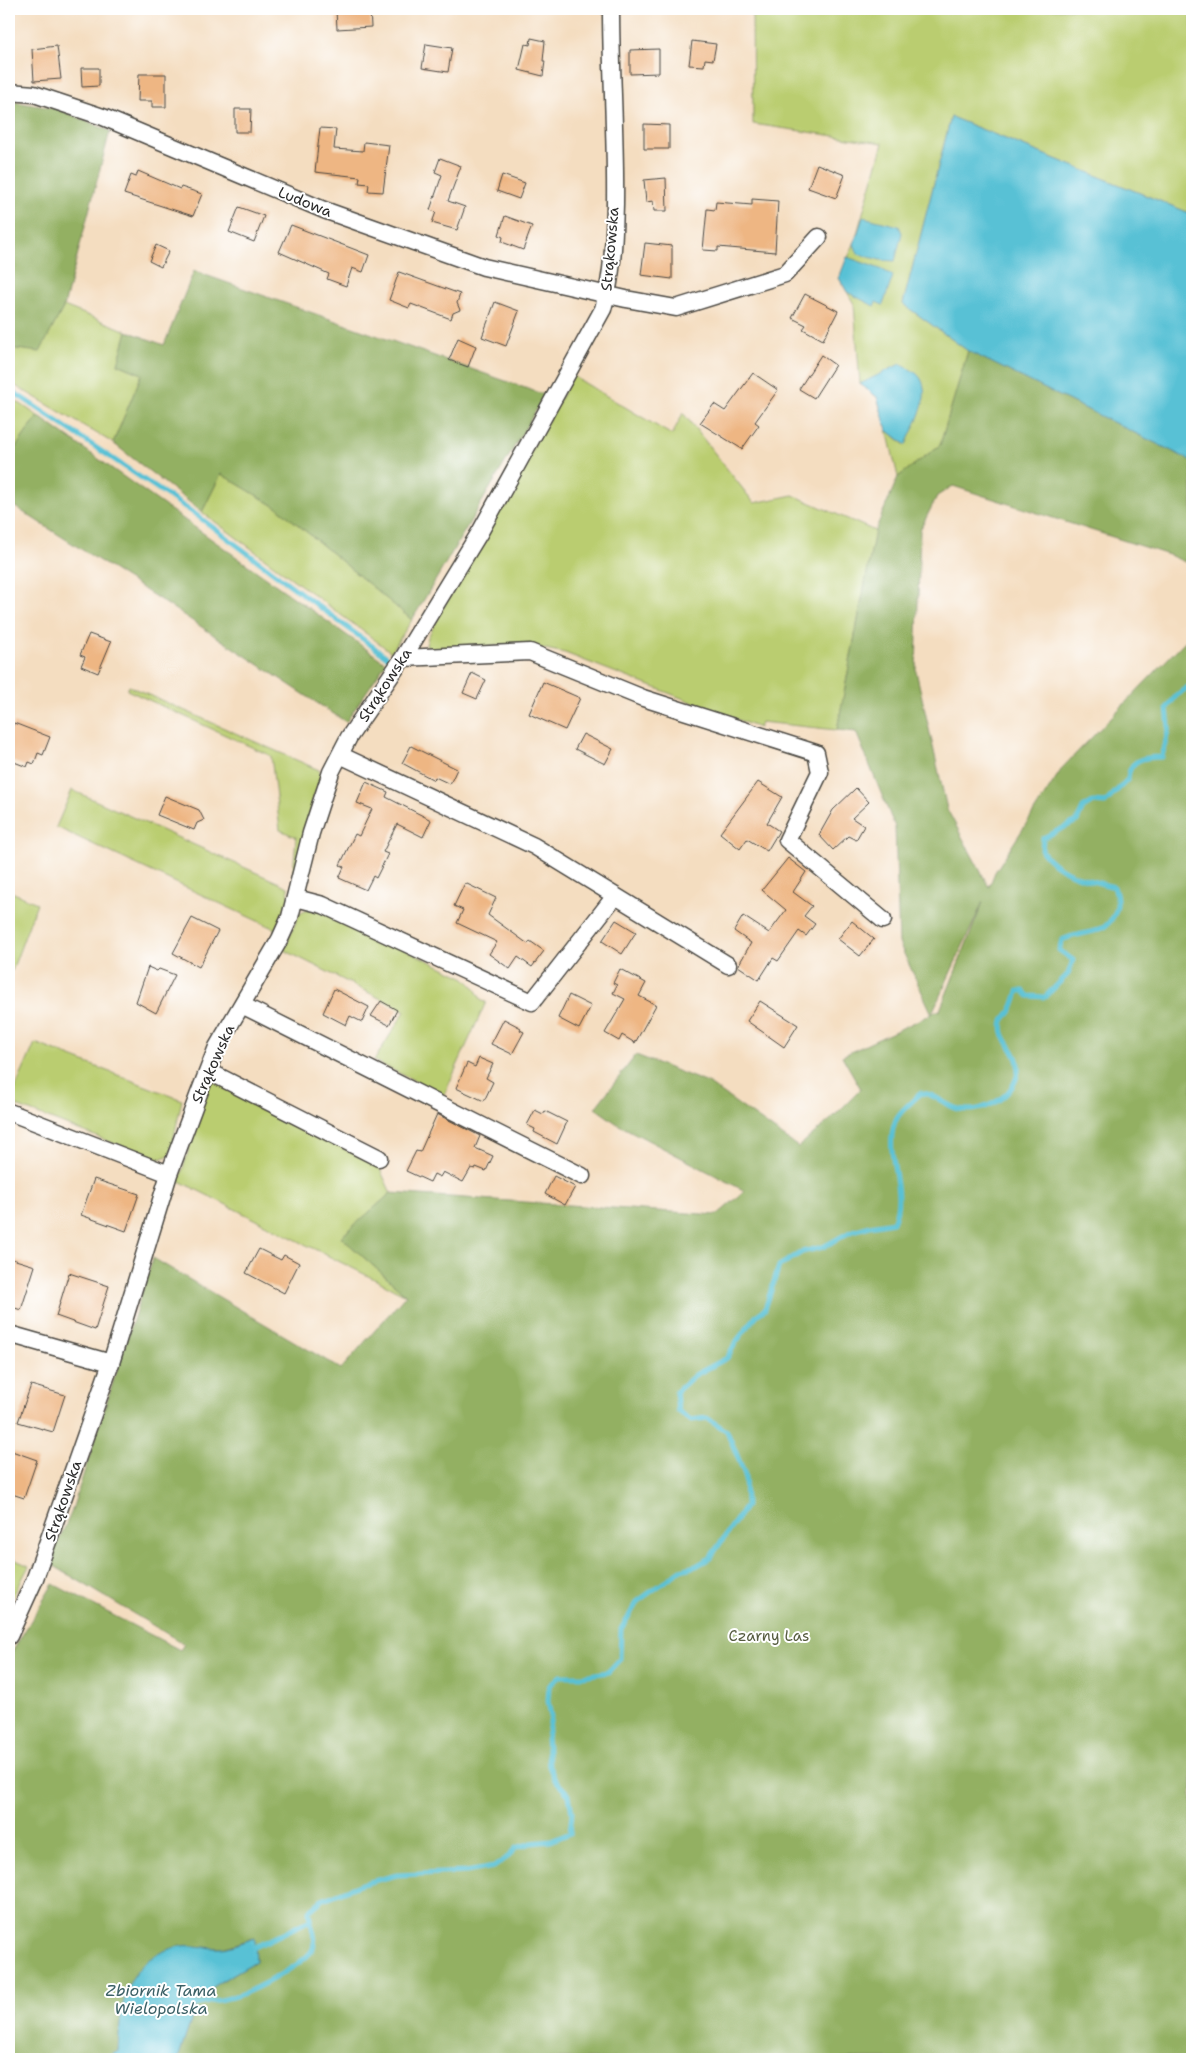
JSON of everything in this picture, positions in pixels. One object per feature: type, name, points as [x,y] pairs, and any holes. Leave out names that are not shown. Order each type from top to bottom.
[{"type":"street","name":"Strąkowska","points":[[9,1636],[34,1581],[111,1363],[169,1174],[217,1047],[280,939],[296,898],[318,807],[340,755],[349,737],[403,658],[485,524],[597,321],[607,295],[614,243],[616,137],[611,9]]},
{"type":"street","name":"Ludowa","points":[[9,92],[34,94],[103,117],[324,210],[484,267],[607,295],[676,308],[785,274],[820,237]]},
{"type":"street","points":[[403,658],[530,652],[643,698],[816,753],[820,772],[787,840],[883,920]]},
{"type":"street","points":[[340,755],[534,846],[728,965]]},
{"type":"street","points":[[296,898],[323,905],[532,1002],[615,896]]},
{"type":"street","points":[[242,1006],[582,1176]]},
{"type":"street","points":[[208,1071],[380,1158]]},
{"type":"street","points":[[9,1112],[169,1174]]},
{"type":"street","points":[[9,1334],[111,1363]]},
{"type":"green space","points":[[752,9],[1192,9],[1192,214],[951,117],[903,304],[968,351],[940,445],[898,477],[887,430],[905,445],[881,411],[877,397],[860,384],[854,304],[839,278],[854,244],[883,143],[753,124]]},
{"type":"green space","points":[[9,101],[58,109],[110,131],[64,306],[40,352],[9,348]]},
{"type":"green space","points":[[194,271],[545,395],[412,620],[278,508],[221,474],[202,512],[113,443],[142,374],[118,364],[127,331],[164,345]]},
{"type":"green space","points":[[64,306],[127,331],[118,364],[142,374],[113,443],[9,382],[9,348],[40,351]]},
{"type":"green space","name":"Czarny Las","points":[[968,351],[1192,461],[1192,565],[1169,555],[953,486],[937,496],[920,530],[916,671],[947,809],[989,887],[995,872],[1063,767],[1186,640],[1192,637],[1192,2059],[178,2059],[198,2000],[218,1983],[256,1961],[254,1938],[223,1948],[177,1946],[120,2024],[118,2051],[105,2059],[9,2059],[9,1657],[53,1584],[180,1650],[184,1644],[49,1563],[71,1513],[153,1258],[341,1369],[406,1295],[341,1237],[391,1193],[717,1215],[745,1191],[619,1125],[595,1108],[636,1055],[708,1083],[798,1147],[830,1120],[861,1089],[842,1056],[932,1014],[899,943],[895,827],[856,732],[837,730],[875,531],[898,477],[940,445]],"holes":[[[983,902],[940,1010],[932,1013]]]},
{"type":"green space","points":[[573,376],[672,435],[683,413],[754,503],[793,495],[875,531],[837,730],[761,722],[759,728],[565,653],[521,644],[433,650],[426,645],[428,637],[445,604]]},
{"type":"green space","points":[[9,396],[38,416],[9,457]]},
{"type":"green space","points":[[38,416],[386,663],[346,722],[9,503],[9,457]]},
{"type":"green space","points":[[221,474],[278,508],[412,620],[391,652],[202,512]]},
{"type":"green space","points":[[129,686],[319,770],[323,778],[314,795],[299,866],[293,873],[296,837],[280,830],[271,756],[127,690]]},
{"type":"green space","points":[[72,790],[288,887],[289,897],[277,930],[56,827]]},
{"type":"green space","points":[[9,891],[37,903],[12,971],[9,969]]},
{"type":"green space","points":[[309,909],[322,910],[465,978],[474,987],[482,1001],[486,1002],[444,1095],[374,1061],[405,1011],[284,950],[299,914]]},
{"type":"green space","points":[[35,1043],[182,1100],[170,1155],[157,1160],[9,1103]]},
{"type":"green space","points":[[216,1082],[379,1167],[391,1193],[341,1237],[406,1295],[179,1181],[209,1084]]},
{"type":"green space","points":[[9,1557],[29,1566],[9,1604]]},
{"type":"water","points":[[951,117],[1192,214],[1192,461],[968,351],[903,304]]},
{"type":"water","points":[[863,217],[899,226],[902,233],[895,261],[880,260],[858,254],[854,244]]},
{"type":"water","points":[[847,257],[883,270],[893,276],[883,305],[876,302],[874,306],[847,292],[839,278]]},
{"type":"water","points":[[900,364],[917,374],[922,381],[924,390],[924,399],[918,419],[906,445],[887,430],[877,397],[860,384]]},
{"type":"water","name":"Zbiornik Tama Wielopolska","points":[[255,1938],[256,1961],[218,1983],[198,2000],[178,2059],[105,2059],[118,2051],[121,2017],[128,1987],[135,1974],[145,1963],[158,1954],[176,1947],[222,1948]]},
{"type":"building","points":[[336,9],[370,9],[371,27],[337,29]]},
{"type":"building","points":[[531,38],[545,41],[543,76],[519,70],[525,44],[530,45]]},
{"type":"building","points":[[692,41],[716,44],[713,60],[705,59],[704,66],[689,65]]},
{"type":"building","points":[[426,44],[452,48],[448,72],[422,68]]},
{"type":"building","points":[[57,46],[61,79],[34,81],[32,49]]},
{"type":"building","points":[[659,49],[659,73],[630,74],[630,50]]},
{"type":"building","points":[[81,68],[99,68],[99,86],[82,87]]},
{"type":"building","points":[[139,74],[166,74],[166,107],[152,107],[152,101],[138,101]]},
{"type":"building","points":[[235,109],[251,109],[250,132],[235,132]]},
{"type":"building","points":[[644,124],[669,125],[669,149],[644,149]]},
{"type":"building","points":[[320,128],[336,129],[334,149],[363,151],[364,142],[389,145],[383,192],[368,191],[369,184],[359,183],[360,177],[315,172]]},
{"type":"building","points":[[440,158],[461,166],[448,201],[465,207],[457,230],[432,223],[436,212],[430,210],[442,175],[435,172]]},
{"type":"building","points":[[817,164],[845,175],[836,198],[808,188]]},
{"type":"building","points":[[138,171],[180,189],[181,187],[202,194],[193,216],[124,194],[131,175],[136,177]]},
{"type":"building","points":[[502,175],[525,183],[519,199],[497,191]]},
{"type":"building","points":[[666,178],[667,211],[654,211],[653,201],[646,202],[644,180]]},
{"type":"building","points":[[752,199],[778,201],[775,252],[718,247],[718,251],[703,250],[707,209],[715,210],[716,202],[752,205]]},
{"type":"building","points":[[239,207],[264,216],[254,242],[229,232]]},
{"type":"building","points":[[505,216],[532,226],[523,250],[502,242],[503,237],[499,235]]},
{"type":"building","points":[[291,225],[369,255],[363,272],[352,268],[346,286],[327,279],[329,274],[279,252]]},
{"type":"building","points":[[645,243],[672,246],[672,279],[641,275]]},
{"type":"building","points":[[156,245],[169,251],[161,267],[149,261]]},
{"type":"building","points":[[399,272],[460,294],[457,303],[460,310],[453,313],[451,319],[411,304],[409,308],[389,300]]},
{"type":"building","points":[[805,294],[838,311],[823,340],[803,329],[806,325],[792,318]]},
{"type":"building","points":[[495,302],[519,311],[506,346],[482,337]]},
{"type":"building","points":[[458,338],[476,346],[468,367],[449,360]]},
{"type":"building","points":[[821,355],[835,365],[814,398],[799,389]]},
{"type":"building","points":[[753,373],[778,390],[755,422],[759,425],[742,449],[700,423],[714,404],[725,411]]},
{"type":"building","points":[[89,634],[111,642],[98,673],[81,666],[85,657],[80,655]]},
{"type":"building","points":[[472,673],[486,680],[477,699],[463,693]]},
{"type":"building","points":[[543,682],[580,698],[565,730],[529,714]]},
{"type":"building","points":[[14,723],[50,737],[43,755],[38,753],[34,764],[29,762],[27,767],[9,760],[9,735]]},
{"type":"building","points":[[583,734],[613,749],[605,764],[575,749]]},
{"type":"building","points":[[411,746],[457,769],[450,784],[435,777],[434,780],[402,763]]},
{"type":"building","points":[[366,782],[388,792],[386,797],[431,820],[423,837],[397,824],[383,852],[388,854],[376,878],[373,876],[366,890],[339,878],[344,867],[340,865],[355,834],[359,836],[372,809],[357,803]]},
{"type":"building","points":[[758,782],[782,797],[767,823],[779,831],[767,851],[747,839],[740,849],[720,833]]},
{"type":"building","points":[[856,788],[869,802],[852,818],[864,826],[856,840],[848,836],[833,850],[819,835],[833,810]]},
{"type":"building","points":[[165,796],[199,810],[204,820],[197,823],[194,830],[157,815]]},
{"type":"building","points":[[788,858],[806,872],[793,892],[812,906],[804,916],[815,924],[806,936],[799,931],[778,961],[773,958],[759,980],[738,966],[751,943],[734,931],[743,916],[769,933],[786,910],[762,890]]},
{"type":"building","points":[[465,883],[496,898],[488,915],[528,944],[530,941],[544,951],[532,967],[518,957],[510,969],[489,954],[497,942],[457,923],[463,910],[454,906]]},
{"type":"building","points":[[192,918],[218,931],[199,967],[173,953]]},
{"type":"building","points":[[616,920],[636,932],[622,954],[602,941]]},
{"type":"building","points":[[852,921],[874,939],[860,956],[838,939]]},
{"type":"building","points":[[148,967],[175,975],[156,1013],[136,1002]]},
{"type":"building","points":[[620,969],[646,983],[639,996],[656,1005],[635,1043],[622,1035],[619,1041],[605,1033],[625,999],[613,993],[617,985],[613,983]]},
{"type":"building","points":[[334,989],[369,1007],[362,1022],[350,1016],[346,1025],[323,1013]]},
{"type":"building","points":[[569,995],[591,1006],[579,1029],[558,1018]]},
{"type":"building","points":[[381,1001],[397,1010],[389,1025],[371,1016]]},
{"type":"building","points":[[760,1001],[798,1025],[784,1047],[747,1021]]},
{"type":"building","points":[[504,1019],[521,1028],[520,1030],[524,1032],[512,1054],[491,1044]]},
{"type":"building","points":[[479,1058],[493,1064],[486,1078],[493,1082],[484,1101],[456,1088],[467,1063],[475,1067]]},
{"type":"building","points":[[535,1110],[543,1114],[545,1111],[567,1122],[557,1144],[534,1132],[535,1129],[527,1125]]},
{"type":"building","points":[[437,1114],[480,1136],[475,1148],[493,1156],[486,1171],[476,1167],[475,1169],[471,1168],[463,1182],[443,1172],[440,1177],[434,1174],[430,1182],[406,1171],[416,1151],[420,1152]]},
{"type":"building","points":[[554,1176],[575,1187],[565,1205],[545,1194]]},
{"type":"building","points":[[94,1179],[139,1194],[126,1231],[81,1215]]},
{"type":"building","points":[[259,1249],[281,1260],[284,1255],[299,1263],[284,1293],[246,1273]]},
{"type":"building","points":[[9,1258],[35,1266],[21,1310],[9,1306]]},
{"type":"building","points":[[69,1273],[109,1286],[95,1330],[56,1316]]},
{"type":"building","points":[[31,1385],[65,1395],[53,1432],[18,1422]]},
{"type":"building","points":[[9,1450],[37,1460],[24,1498],[9,1493]]},
{"type":"waterway","points":[[9,389],[195,514],[387,657]]},
{"type":"waterway","points":[[191,2007],[244,1993],[279,1976],[301,1961],[309,1954],[314,1943],[309,1911],[322,1900],[362,1884],[397,1875],[466,1872],[494,1867],[516,1848],[531,1843],[551,1841],[570,1833],[572,1813],[569,1795],[555,1780],[549,1766],[547,1736],[551,1717],[548,1701],[549,1686],[560,1676],[583,1676],[608,1672],[620,1659],[621,1629],[638,1601],[681,1570],[696,1566],[710,1558],[746,1506],[745,1475],[727,1431],[707,1418],[691,1420],[678,1411],[676,1392],[695,1375],[727,1358],[736,1342],[757,1315],[765,1309],[779,1266],[802,1252],[823,1247],[850,1232],[893,1222],[898,1198],[892,1134],[899,1114],[921,1093],[931,1095],[959,1109],[969,1110],[980,1109],[990,1105],[1008,1093],[1014,1084],[1018,1064],[1015,1053],[1005,1039],[1002,1027],[1004,1019],[1013,1007],[1018,991],[1024,991],[1028,996],[1045,997],[1068,974],[1073,960],[1059,950],[1062,940],[1092,932],[1105,926],[1111,921],[1117,906],[1114,887],[1074,875],[1056,865],[1042,851],[1043,838],[1077,821],[1083,808],[1093,802],[1105,803],[1128,779],[1129,772],[1134,763],[1144,759],[1162,757],[1169,727],[1167,708],[1176,696],[1192,684]]},
{"type":"waterway","points":[[249,1950],[310,1920]]}]
